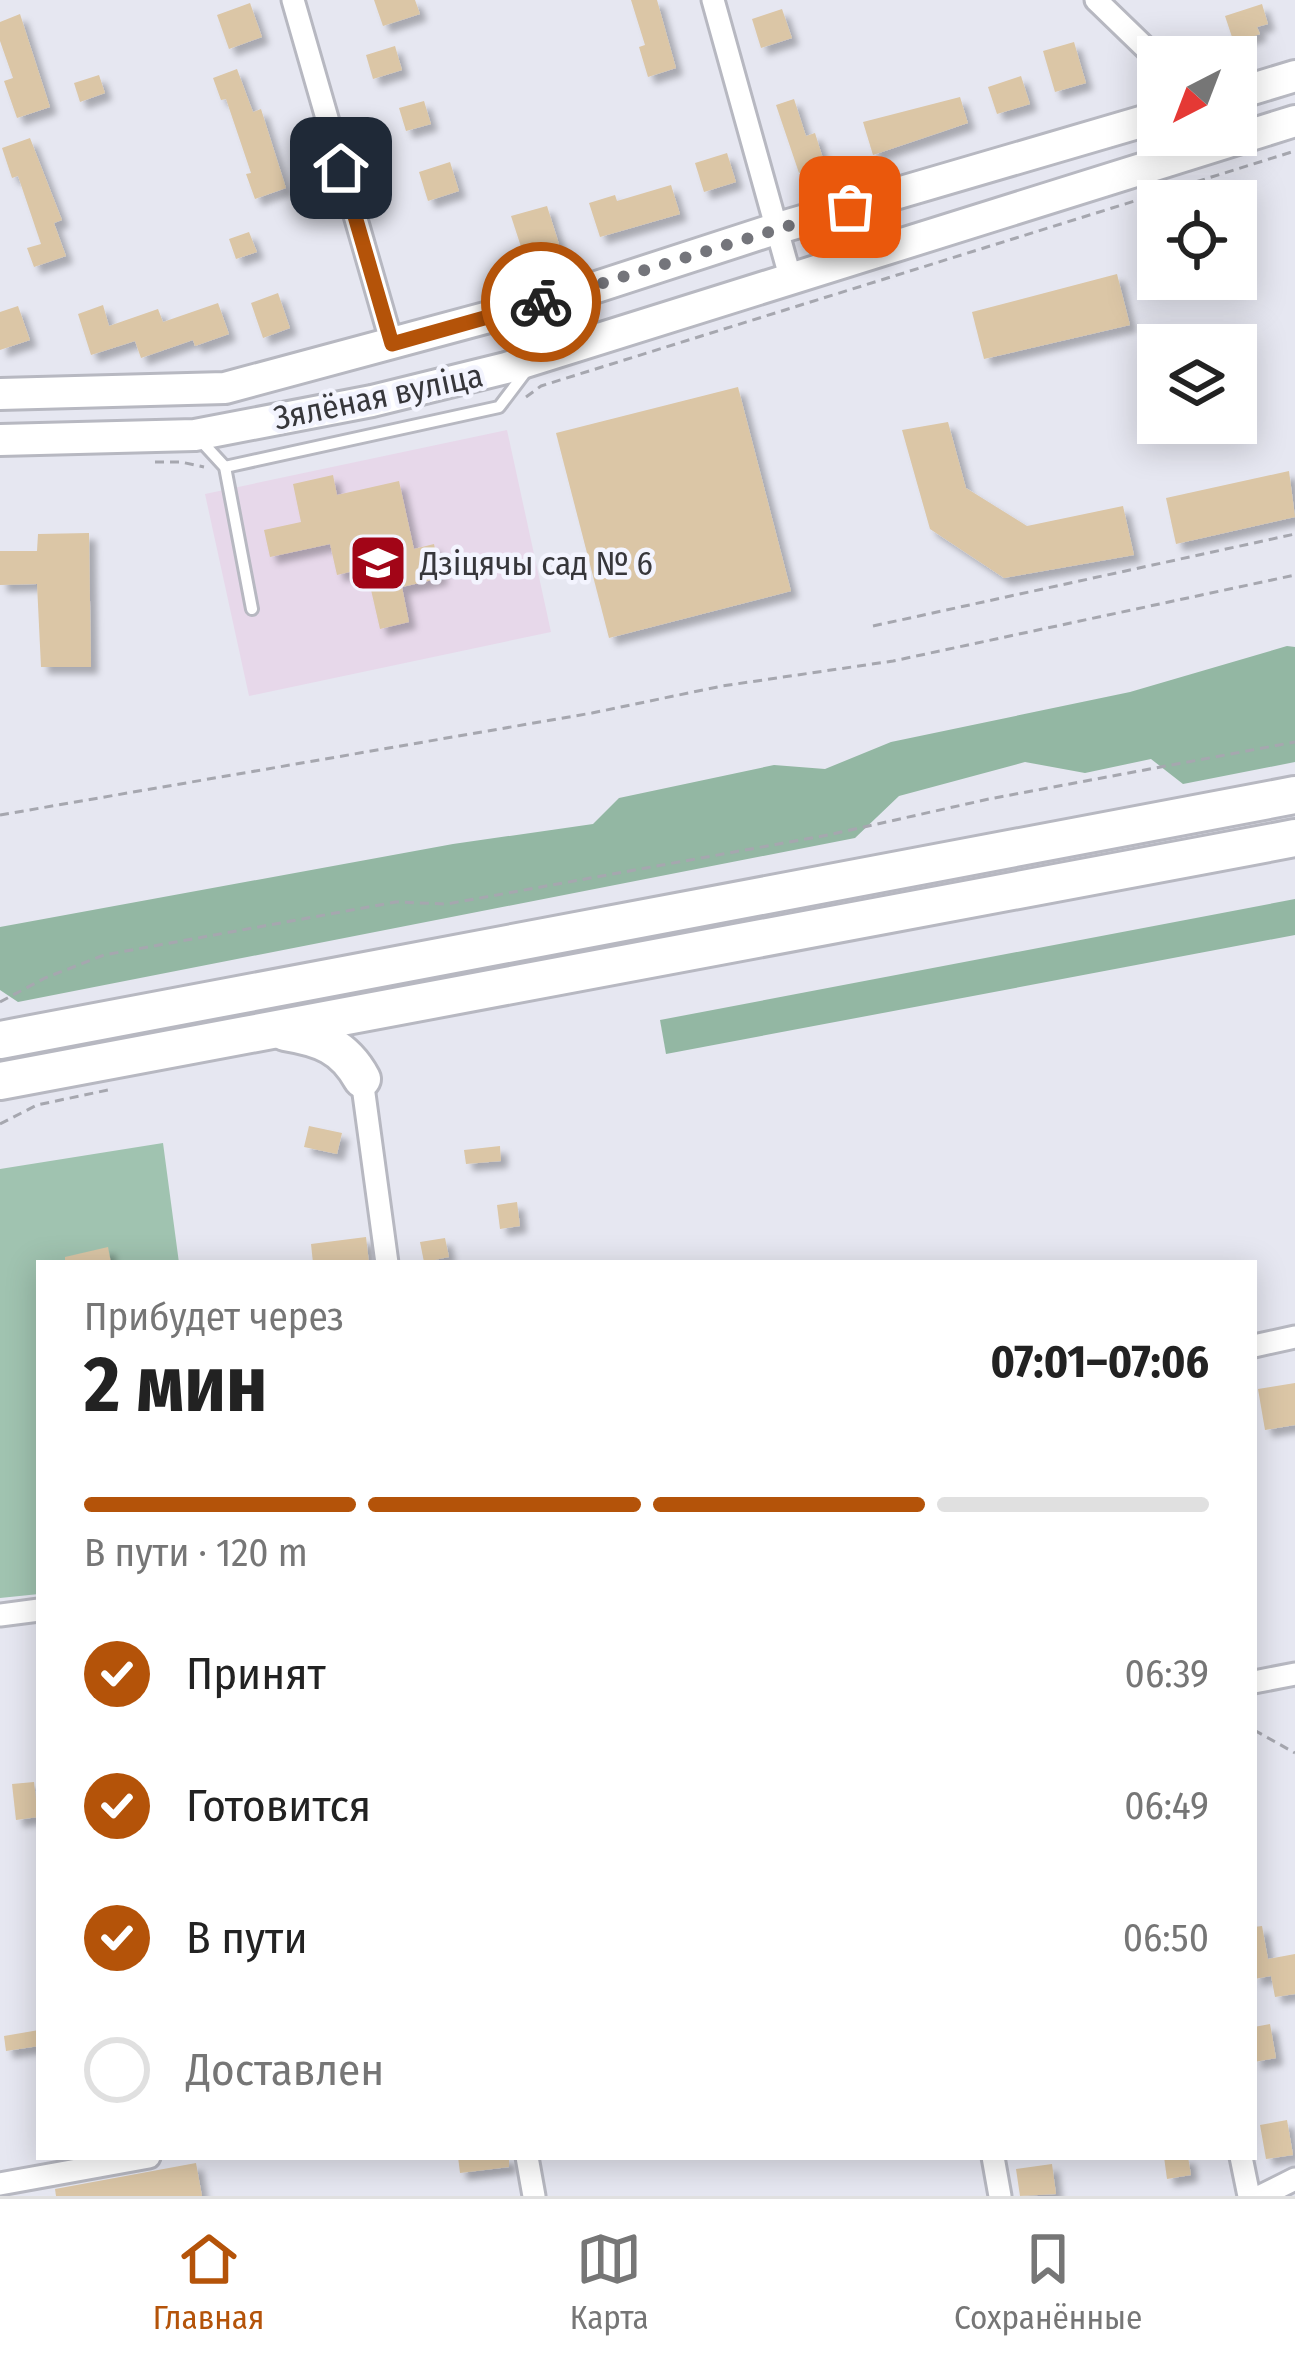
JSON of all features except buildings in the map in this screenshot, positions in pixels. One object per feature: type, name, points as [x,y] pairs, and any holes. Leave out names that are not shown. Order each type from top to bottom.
[{"type":"highway","points":[[0,1040],[1295,795]]},
{"type":"highway","points":[[0,1081],[1295,838]]},
{"type":"highway","points":[[362,1079],[362,1055],[369,1042],[414,1001]]},
{"type":"highway","points":[[257,1031],[286,1032],[336,1046],[362,1079]]},
{"type":"main road","points":[[1257,88],[1295,76]]},
{"type":"main road","name":"Зялёная вуліца","points":[[0,440],[195,435],[372,401],[534,361],[1295,121]]},
{"type":"main road","name":"Зялёная вуліца","points":[[0,394],[224,388],[578,292],[1137,123]]},
{"type":"street","points":[[293,0],[392,344]]},
{"type":"street","points":[[713,0],[791,280]]},
{"type":"street","points":[[1096,0],[1137,40]]},
{"type":"street","points":[[362,1079],[387,1260]]},
{"type":"street","points":[[1257,1345],[1295,1336]]},
{"type":"street","points":[[0,1615],[36,1610]]},
{"type":"street","points":[[1257,1681],[1295,1674]]},
{"type":"street","points":[[0,2183],[132,2160]]},
{"type":"street","points":[[528,2160],[534,2196]]},
{"type":"street","points":[[994,2160],[1000,2196]]},
{"type":"street","points":[[1241,2160],[1249,2196]]},
{"type":"street","points":[[1261,2196],[1295,2179]]},
{"type":"lane","points":[[226,466],[499,407],[534,361]]},
{"type":"lane","points":[[195,435],[226,466],[252,609]]},
{"type":"path","points":[[873,626],[1295,534]]},
{"type":"path","points":[[0,815],[592,713],[722,686],[893,661],[1295,575]]},
{"type":"path","points":[[0,1002],[104,955],[396,902],[447,904],[829,835],[989,799],[1295,742]]},
{"type":"path","points":[[1257,1732],[1295,1753]]},
{"type":"shaded area","name":"Дзіцячы сад № 6","points":[[507,430],[551,632],[249,696],[205,494]]},
{"type":"green space","points":[[1295,647],[1295,762],[1183,784],[1151,759],[1085,773],[1025,762],[899,796],[855,838],[18,1002],[0,990],[0,927],[453,844],[593,824],[619,798],[774,765],[825,769],[891,742],[1130,692]]},
{"type":"green space","points":[[1295,899],[1295,935],[666,1054],[660,1020]]},
{"type":"green space","points":[[163,1143],[179,1260],[36,1260],[36,1594],[0,1598],[0,1169]]},
{"type":"way so far","points":[[541,302],[850,207]]},
{"type":"place","name":"Дзіцячы сад № 6","points":[[378,563]]},
{"type":"route","points":[[341,168],[392,344],[541,302]]}]
